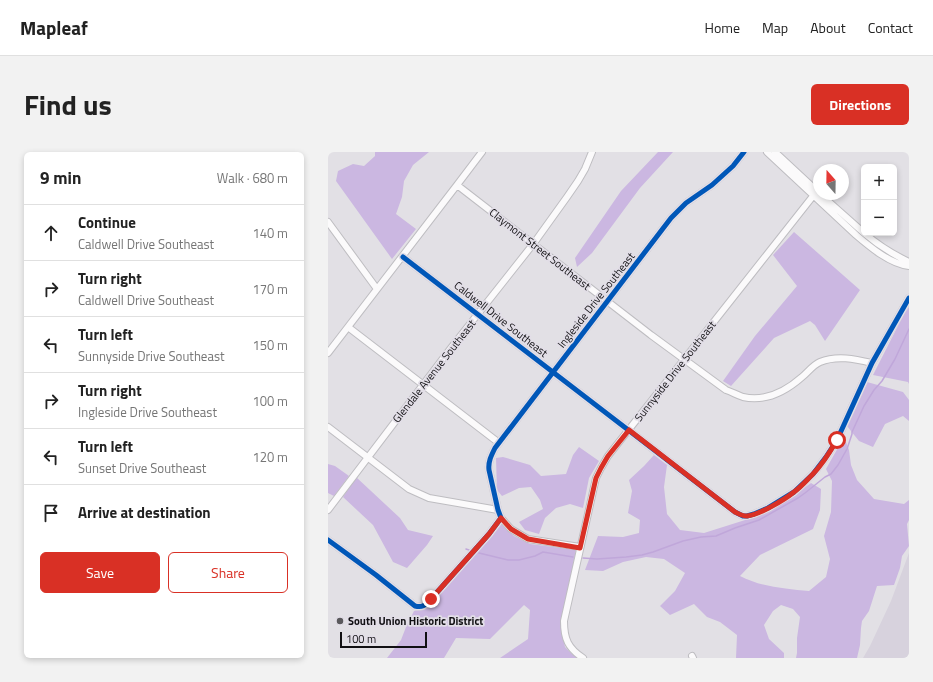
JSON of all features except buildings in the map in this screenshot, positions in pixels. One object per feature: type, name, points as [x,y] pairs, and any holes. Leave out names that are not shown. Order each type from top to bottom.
[{"type":"street","points":[[328,353],[482,152]]},
{"type":"street","name":"Glendale Avenue Southeast","points":[[328,510],[423,384],[534,243],[568,197],[585,169],[592,152]]},
{"type":"street","name":"Ingleside Drive Southeast","points":[[580,548],[528,539],[499,521],[488,464],[492,454],[671,218],[686,204],[712,185],[733,166],[744,152]]},
{"type":"street","points":[[767,152],[813,190]]},
{"type":"street","points":[[776,152],[813,189]]},
{"type":"street","name":"Claymont Street Southeast","points":[[457,185],[726,390],[744,397],[766,397],[780,393],[788,388],[819,362],[829,359],[843,358],[872,362]]},
{"type":"street","name":"Sunnyside Drive Southeast","points":[[583,658],[570,647],[566,640],[564,621],[596,478],[608,456],[813,198]]},
{"type":"street","points":[[824,200],[869,247],[898,263],[909,266]]},
{"type":"street","points":[[825,200],[861,230]]},
{"type":"street","points":[[328,222],[377,289]]},
{"type":"street","points":[[868,236],[893,254],[909,262]]},
{"type":"street","name":"Caldwell Drive Southeast","points":[[402,256],[735,512],[743,516],[754,514],[768,508],[794,492],[813,474],[826,458],[837,440],[872,362],[909,298]]},
{"type":"street","points":[[348,327],[499,443]]},
{"type":"street","points":[[328,427],[409,489],[422,496],[498,510]]},
{"type":"street","points":[[328,540],[376,575],[414,606],[420,607],[431,599],[499,521]]},
{"type":"shaded area","points":[[375,152],[429,152],[413,165],[404,181],[402,197],[396,214],[416,229],[392,259],[336,181],[338,171],[353,164],[364,166],[375,156]]},
{"type":"shaded area","points":[[658,152],[673,152],[640,188],[592,253],[577,267],[575,258],[621,191]]},
{"type":"shaded area","points":[[794,232],[860,290],[825,341],[815,325],[810,321],[774,338],[731,386],[723,381],[755,336],[797,286],[773,255]]},
{"type":"shaded area","points":[[909,307],[909,384],[908,382],[873,375]]},
{"type":"shaded area","points":[[867,382],[903,392],[909,400],[909,421],[903,416],[885,424],[873,447],[859,441],[847,426]]},
{"type":"shaded area","points":[[844,437],[849,450],[851,465],[857,480],[874,499],[904,504],[909,500],[909,520],[907,524],[909,546],[902,556],[900,568],[894,585],[877,586],[869,611],[862,621],[860,645],[857,658],[796,658],[800,617],[793,609],[781,605],[773,611],[764,625],[769,639],[784,653],[784,658],[736,658],[737,635],[720,622],[707,617],[694,604],[670,615],[660,606],[675,591],[685,573],[664,559],[646,557],[623,562],[603,571],[585,570],[598,536],[623,537],[639,533],[640,520],[628,513],[632,491],[629,480],[654,455],[667,465],[664,487],[667,514],[680,530],[704,533],[761,515],[793,496],[811,483],[821,489],[820,510],[813,529],[760,555],[740,576],[765,585],[809,591],[826,577],[830,559],[824,536],[831,512],[832,481],[826,469]]},
{"type":"shaded area","points":[[579,447],[599,461],[589,478],[583,508],[570,504],[556,508],[545,518],[539,534],[525,530],[519,522],[543,509],[540,500],[531,487],[519,488],[502,496],[497,490],[496,458],[503,457],[530,465],[541,476],[566,474],[573,455]]},
{"type":"shaded area","points":[[328,464],[335,466],[349,476],[334,496],[328,493]]},
{"type":"shaded area","points":[[356,477],[400,518],[408,530],[433,536],[407,568],[393,562],[373,525],[343,497]]},
{"type":"shaded area","points":[[501,524],[514,536],[530,544],[576,550],[561,625],[565,647],[578,658],[500,658],[528,639],[530,610],[524,605],[490,639],[456,638],[444,658],[387,658],[401,640],[414,611],[427,608]]},
{"type":"shaded area","points":[[909,553],[909,658],[863,658],[891,601]]},
{"type":"waterway","points":[[583,558],[597,559],[642,555],[683,541],[701,537],[716,536],[759,520],[798,498],[831,474],[838,465],[847,449],[852,432],[864,406],[874,390],[882,381],[895,359],[909,329]]},
{"type":"waterway","points":[[479,553],[508,560],[519,560],[535,556],[543,552],[573,557]]},
{"type":"cycle path","points":[[328,540],[415,606],[424,606],[489,534],[501,518],[489,470],[489,462],[495,448],[671,218],[686,203],[712,185],[733,166],[744,152]]},
{"type":"cycle path","points":[[403,257],[735,512],[743,516],[754,514],[768,508],[794,492],[813,474],[826,457],[837,440],[872,363],[909,298]]},
{"type":"place","name":"South Union Historic District","points":[[340,621]]},
{"type":"route","points":[[431,599],[489,534],[501,518],[511,529],[528,539],[580,548],[596,478],[608,456],[629,430],[735,512],[743,516],[754,514],[768,508],[802,486],[826,458],[837,440]]}]
